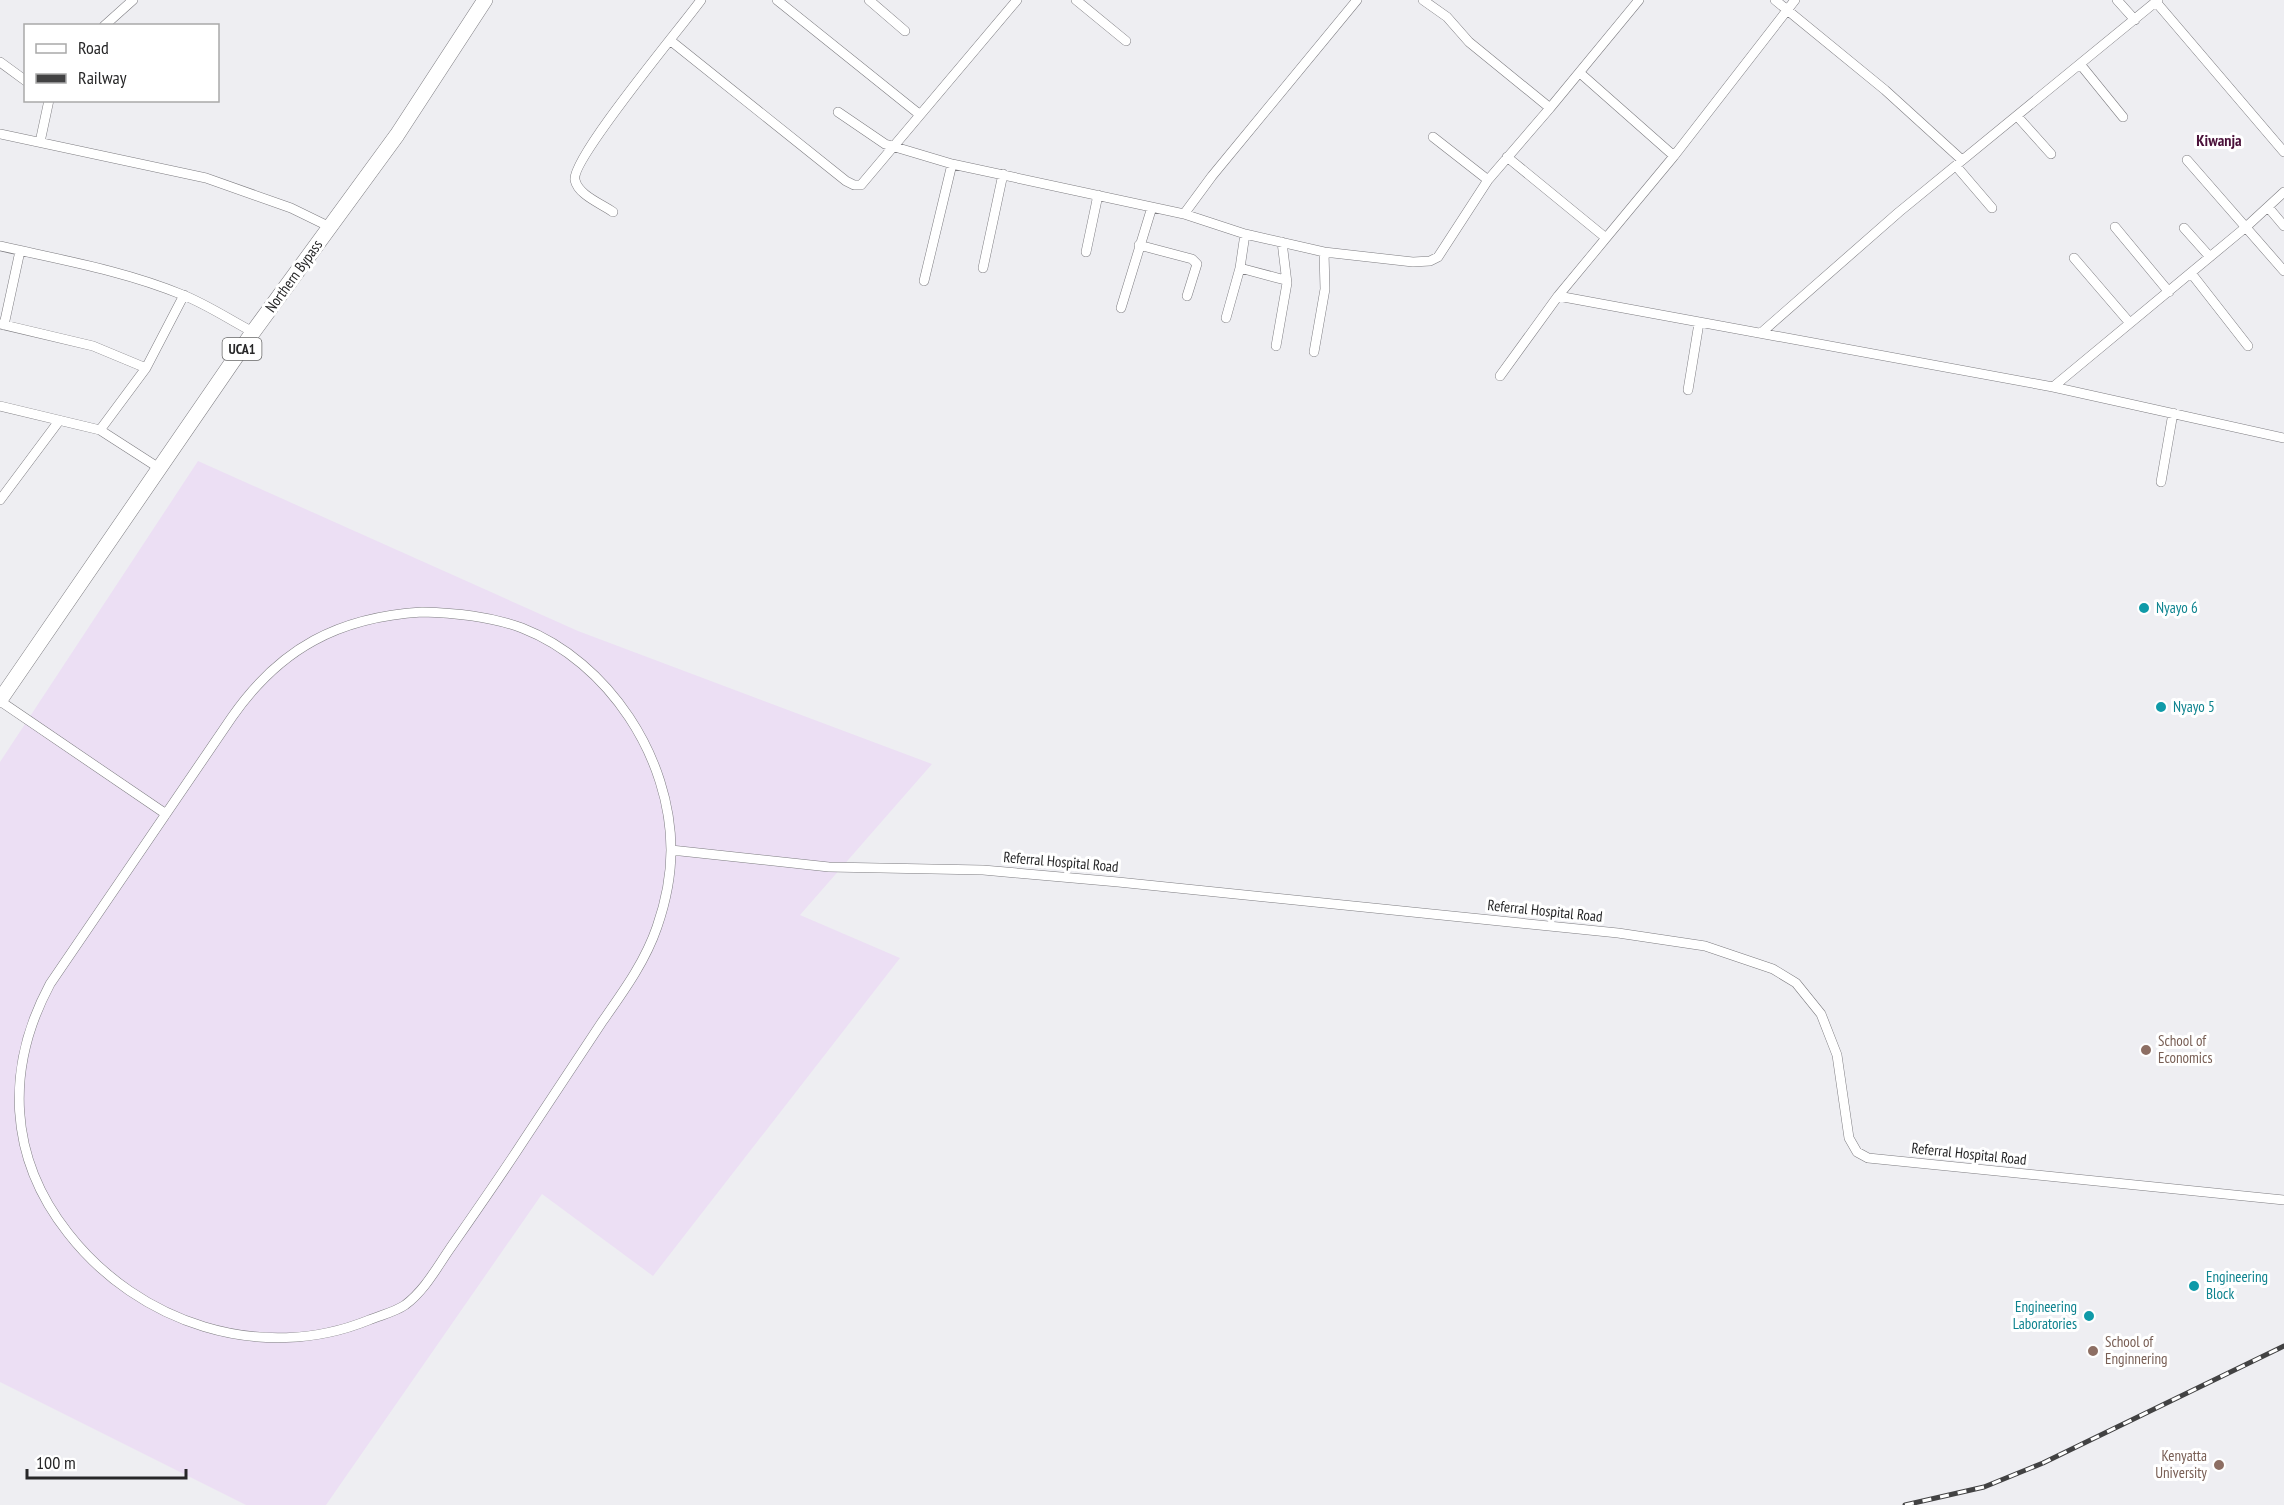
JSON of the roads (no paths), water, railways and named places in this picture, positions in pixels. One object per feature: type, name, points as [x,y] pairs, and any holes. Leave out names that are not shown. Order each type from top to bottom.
[{"type":"main road","name":"Northern Bypass","points":[[0,700],[253,333],[397,135],[480,2]]},
{"type":"street","points":[[106,24],[133,0]]},
{"type":"street","points":[[614,212],[579,190],[575,172],[582,157],[631,90],[701,0]]},
{"type":"street","points":[[777,0],[919,114]]},
{"type":"street","points":[[869,0],[905,31]]},
{"type":"street","points":[[671,41],[854,186],[861,185],[894,148],[919,114],[1017,0]]},
{"type":"street","points":[[1076,0],[1126,41]]},
{"type":"street","points":[[1184,214],[1212,176],[1357,0]]},
{"type":"street","points":[[1422,0],[1447,17],[1469,42],[1550,108]]},
{"type":"street","points":[[838,112],[894,148],[952,165],[1184,214],[1245,234],[1324,252],[1430,261],[1438,257],[1488,180],[1640,0]]},
{"type":"street","points":[[1775,0],[1885,90],[1959,163],[1992,208]]},
{"type":"street","points":[[1500,376],[1558,296],[1674,156],[1795,0]]},
{"type":"street","points":[[2117,0],[2134,20]]},
{"type":"street","points":[[1761,333],[1899,212],[2157,1],[2284,152]]},
{"type":"street","points":[[0,62],[24,80]]},
{"type":"street","points":[[2080,64],[2123,117]]},
{"type":"street","points":[[1580,73],[1674,156]]},
{"type":"street","points":[[40,142],[49,102]]},
{"type":"street","points":[[2018,116],[2051,154]]},
{"type":"street","points":[[0,134],[206,178],[291,208],[330,227]]},
{"type":"street","points":[[1433,137],[1488,180]]},
{"type":"street","points":[[1507,157],[1606,238]]},
{"type":"street","points":[[2187,160],[2284,271]]},
{"type":"street","points":[[924,282],[952,165]]},
{"type":"street","points":[[983,268],[1003,174]]},
{"type":"street","points":[[2053,387],[2129,322],[2169,292],[2284,192]]},
{"type":"street","points":[[1086,252],[1098,195]]},
{"type":"street","points":[[1121,308],[1152,207]]},
{"type":"street","points":[[2268,207],[2284,225]]},
{"type":"street","points":[[2115,227],[2169,292]]},
{"type":"street","points":[[2184,228],[2210,257]]},
{"type":"street","points":[[1226,318],[1240,268],[1245,234]]},
{"type":"street","points":[[1276,346],[1287,283],[1282,243]]},
{"type":"street","points":[[1139,245],[1192,259],[1197,264],[1187,296]]},
{"type":"street","points":[[0,246],[98,268],[184,296],[253,333]]},
{"type":"street","points":[[20,251],[2,325],[93,346],[146,368]]},
{"type":"street","points":[[1314,352],[1325,289],[1324,252]]},
{"type":"street","points":[[2074,258],[2129,322]]},
{"type":"street","points":[[1240,268],[1285,280],[1287,283]]},
{"type":"street","points":[[2191,273],[2248,346]]},
{"type":"street","points":[[100,430],[146,368],[184,296]]},
{"type":"street","points":[[1558,296],[2053,387],[2284,438]]},
{"type":"street","points":[[1689,390],[1699,323]]},
{"type":"street","points":[[0,406],[100,430],[159,468]]},
{"type":"street","points":[[2161,482],[2173,413]]},
{"type":"street","points":[[0,500],[5,488],[59,422]]},
{"type":"street","points":[[445,612],[488,618],[525,629],[584,668],[613,695],[628,715],[649,753],[666,810],[671,850],[664,901],[646,955],[499,1178],[426,1283],[402,1307],[352,1327],[312,1337],[238,1336],[181,1320],[135,1296],[93,1263],[49,1209],[37,1184],[25,1148],[19,1102],[20,1063],[36,1010],[50,984],[243,700],[276,665],[295,650],[353,622],[398,613],[445,612]]},
{"type":"street","points":[[0,700],[166,814]]},
{"type":"street","name":"Referral Hospital Road","points":[[671,850],[830,867],[982,870],[1096,880],[1618,933],[1705,946],[1773,969],[1796,983],[1821,1014],[1837,1055],[1849,1138],[1857,1152],[1868,1158],[2284,1200]]},
{"type":"railway","points":[[1905,1505],[1984,1487],[2043,1463],[2284,1346]]},
{"type":"place","name":"Nyayo 6","points":[[2144,608]]},
{"type":"place","name":"Nyayo 5","points":[[2161,707]]},
{"type":"place","name":"School of Economics","points":[[2146,1050]]},
{"type":"place","name":"Engineering Block","points":[[2194,1286]]},
{"type":"place","name":"Engineering Laboratories","points":[[2089,1316]]},
{"type":"place","name":"School of Enginnering","points":[[2093,1351]]},
{"type":"place","name":"Kenyatta University","points":[[2219,1465]]},
{"type":"district","name":"Kiwanja","points":[[2219,140]]}]
